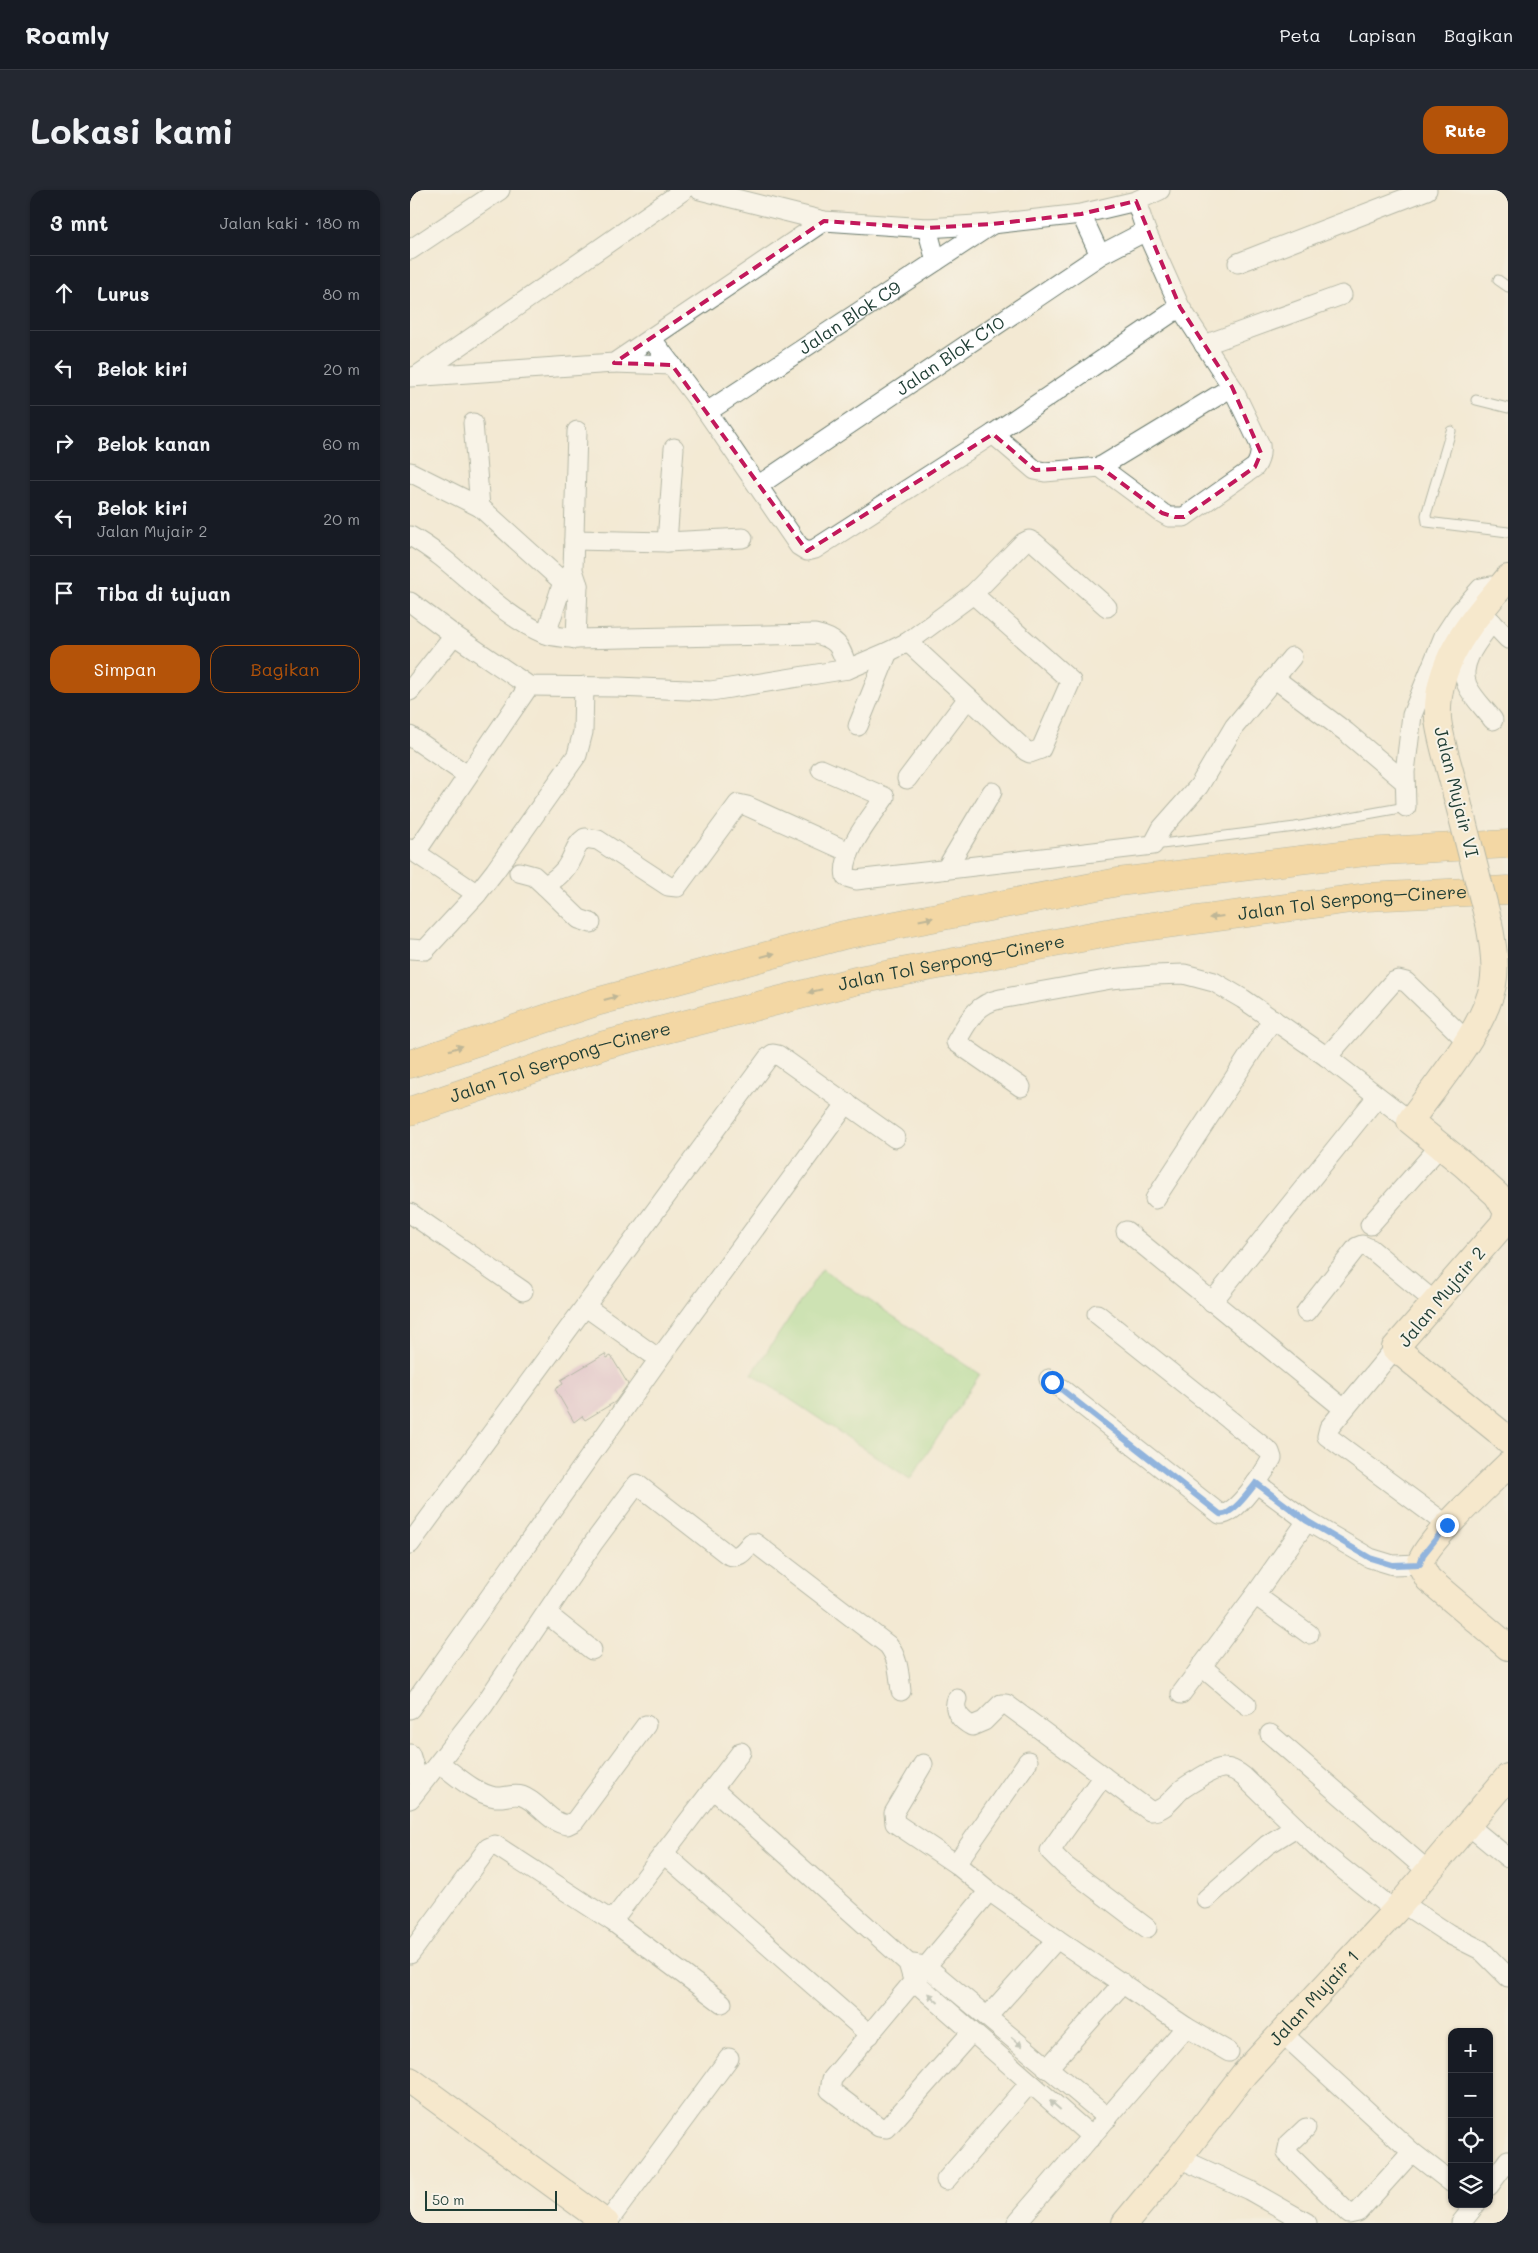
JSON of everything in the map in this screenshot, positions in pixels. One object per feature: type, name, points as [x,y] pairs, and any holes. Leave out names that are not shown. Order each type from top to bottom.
[{"type":"highway","points":[[410,1064],[596,1002],[854,933],[1118,882],[1365,852],[1508,844]]},
{"type":"highway","name":"Jalan Tol Serpong–Cinere","points":[[410,1111],[604,1046],[859,980],[1123,930],[1366,897],[1508,890]]},
{"type":"street","points":[[410,250],[500,190]]},
{"type":"street","points":[[413,376],[464,343],[684,190]]},
{"type":"street","points":[[700,190],[824,221],[927,228],[992,224],[1081,214],[1136,201],[1160,190]]},
{"type":"street","points":[[1238,263],[1427,190]]},
{"type":"street","points":[[1100,467],[1162,513],[1169,517],[1184,516],[1255,468],[1261,454],[1260,445],[1232,388],[1180,307],[1146,231],[1136,201]]},
{"type":"street","points":[[1081,214],[1100,255]]},
{"type":"street","points":[[614,363],[824,221]]},
{"type":"street","name":"Jalan Blok C9","points":[[707,412],[992,224]]},
{"type":"street","points":[[927,228],[936,261]]},
{"type":"street","name":"Jalan Blok C10","points":[[759,485],[1100,255],[1146,231]]},
{"type":"street","points":[[1204,345],[1342,295]]},
{"type":"street","points":[[652,338],[759,485],[799,546],[806,552],[816,550],[993,434],[1180,307]]},
{"type":"street","points":[[464,343],[476,372]]},
{"type":"street","points":[[413,376],[614,363],[672,365]]},
{"type":"street","points":[[993,434],[1035,470],[1046,472],[1100,467],[1232,388]]},
{"type":"street","points":[[473,423],[480,507]]},
{"type":"street","points":[[576,639],[571,579],[577,431]]},
{"type":"street","points":[[667,542],[674,448]]},
{"type":"street","points":[[410,472],[480,507],[571,579]]},
{"type":"street","points":[[410,536],[504,610],[546,634],[576,639],[815,634],[830,637],[835,641],[840,647],[848,669]]},
{"type":"street","points":[[574,540],[667,542],[743,538]]},
{"type":"street","points":[[410,602],[528,686],[584,686],[711,691],[848,669],[888,652],[908,642],[973,594],[1023,543],[1029,540],[1035,543],[1107,607]]},
{"type":"street","points":[[546,634],[571,579]]},
{"type":"street","points":[[1406,807],[1405,782],[1412,714],[1444,636],[1459,613],[1481,588],[1504,583]]},
{"type":"street","name":"Jalan Mujair VI","points":[[1410,1121],[1468,1042],[1487,1002],[1494,977],[1489,923],[1438,720],[1440,688],[1445,669],[1458,641],[1487,617],[1504,583]]},
{"type":"street","points":[[908,642],[1026,751],[1034,753],[1041,750],[1070,680],[973,594]]},
{"type":"street","points":[[1493,720],[1467,685],[1465,666],[1487,617],[1508,639]]},
{"type":"street","points":[[410,691],[454,635]]},
{"type":"street","points":[[858,726],[888,652]]},
{"type":"street","points":[[821,768],[885,797],[849,852],[844,870],[846,877],[856,880],[1153,846],[1162,828],[1199,786],[1234,728],[1292,657]]},
{"type":"street","points":[[1274,678],[1346,732],[1405,782]]},
{"type":"street","points":[[477,894],[413,850],[528,686]]},
{"type":"street","points":[[410,949],[425,950],[477,894],[577,755],[583,732],[584,686]]},
{"type":"street","points":[[906,779],[968,698]]},
{"type":"street","points":[[410,736],[467,775]]},
{"type":"street","points":[[946,869],[992,792]]},
{"type":"street","points":[[545,886],[561,874],[570,862],[578,843],[585,838],[598,840],[668,886],[677,888],[738,804],[748,806],[849,852]]},
{"type":"street","points":[[519,872],[534,876],[579,919],[591,923]]},
{"type":"street","points":[[1021,1087],[956,1042],[973,1013],[988,1001],[1111,979],[1184,974],[1214,982],[1273,1019],[1328,1057],[1410,1121]]},
{"type":"street","points":[[1328,1057],[1393,982],[1398,980],[1406,982],[1468,1042]]},
{"type":"street","points":[[1155,1200],[1273,1019]]},
{"type":"street","points":[[410,1544],[768,1058],[773,1054],[778,1055],[895,1138]]},
{"type":"street","points":[[1212,1302],[1377,1097]]},
{"type":"street","points":[[410,1709],[659,1359],[847,1103]]},
{"type":"street","name":"Jalan Mujair 2","points":[[1410,1121],[1441,1145],[1497,1195],[1508,1212],[1504,1223],[1395,1348],[1508,1441]]},
{"type":"street","points":[[1370,1225],[1441,1145]]},
{"type":"street","points":[[410,1213],[523,1291]]},
{"type":"street","points":[[1126,1232],[1344,1409]]},
{"type":"street","points":[[1306,1312],[1360,1246],[1370,1249],[1435,1302]]},
{"type":"street","points":[[586,1307],[659,1359]]},
{"type":"street","points":[[1049,1380],[1220,1514],[1224,1515],[1230,1512],[1256,1483],[1272,1458],[1270,1452],[1097,1314]]},
{"type":"street","points":[[1395,1348],[1344,1409],[1329,1428],[1327,1434],[1447,1525]]},
{"type":"street","points":[[1508,1465],[1447,1525],[1423,1555],[1420,1564],[1428,1579],[1508,1646]]},
{"type":"street","points":[[1256,1483],[1307,1521],[1370,1558],[1393,1565],[1420,1564]]},
{"type":"street","points":[[415,1793],[484,1705],[594,1542],[636,1484],[727,1554],[734,1556],[742,1554],[751,1543],[755,1542],[840,1606],[893,1652],[897,1663],[901,1691]]},
{"type":"street","points":[[1181,1694],[1255,1595],[1307,1521]]},
{"type":"street","points":[[1255,1595],[1309,1634]]},
{"type":"street","points":[[547,1614],[592,1650]]},
{"type":"street","points":[[1201,1666],[1247,1705]]},
{"type":"street","points":[[958,1699],[955,1704],[957,1711],[972,1726],[984,1721],[1001,1704],[1006,1704],[1150,1811],[1156,1812],[1162,1809],[1183,1789],[1210,1771],[1220,1766],[1230,1768],[1244,1777],[1324,1854],[1399,1907],[1481,1950],[1508,1977]]},
{"type":"street","points":[[439,1763],[478,1790],[497,1797],[513,1794],[523,1796],[556,1822],[567,1825],[575,1821],[646,1725]]},
{"type":"street","points":[[1270,1734],[1429,1872]]},
{"type":"street","points":[[612,1921],[741,1752]]},
{"type":"street","points":[[410,1754],[415,1793]]},
{"type":"street","points":[[956,1864],[1028,1761]]},
{"type":"street","points":[[924,1764],[894,1814],[893,1819],[895,1823],[956,1864],[989,1891],[1056,1939],[1186,2027],[1228,2052]]},
{"type":"street","points":[[1103,1776],[1050,1851],[1064,1865],[1146,1928]]},
{"type":"street","name":"Jalan Mujair 1","points":[[1125,2223],[1179,2158],[1244,2074],[1399,1907],[1508,1777]]},
{"type":"street","points":[[713,1789],[916,1970],[972,2033],[1092,2137]]},
{"type":"street","points":[[1468,1825],[1508,1858]]},
{"type":"street","points":[[1206,1899],[1267,1846],[1296,1827]]},
{"type":"street","points":[[410,1954],[488,1848],[495,1845],[612,1921],[722,2003]]},
{"type":"street","points":[[664,1854],[870,2035]]},
{"type":"street","points":[[972,2033],[891,2127],[884,2129],[832,2092],[830,2087],[832,2080],[870,2035],[916,1970],[989,1891]]},
{"type":"street","points":[[988,2016],[1056,1939]]},
{"type":"street","points":[[916,1970],[988,2016],[1108,2118]]},
{"type":"street","points":[[1047,2068],[1123,1983]]},
{"type":"street","points":[[1018,2221],[1186,2027]]},
{"type":"street","points":[[1282,2033],[1412,2152],[1448,2181]]},
{"type":"street","points":[[410,2080],[606,2223],[729,2058]]},
{"type":"street","points":[[946,2180],[1030,2084]]},
{"type":"street","points":[[1306,2128],[1289,2144],[1287,2153],[1349,2214],[1358,2212],[1412,2152]]},
{"type":"street","points":[[1179,2158],[1249,2190],[1307,2223]]},
{"type":"street","points":[[1493,2181],[1508,2160]]},
{"type":"street","points":[[1461,2223],[1473,2208]]},
{"type":"lane","points":[[1498,280],[1508,287]]},
{"type":"lane","points":[[1476,400],[1508,408]]},
{"type":"lane","points":[[1451,430],[1426,515],[1427,522],[1508,532]]},
{"type":"lane","points":[[1153,846],[1295,827],[1406,807]]},
{"type":"highlighted area","points":[[1136,201],[1180,307],[1232,387],[1261,453],[1255,467],[1184,517],[1175,517],[1162,513],[1100,467],[1035,470],[993,434],[807,551],[672,365],[614,363],[824,221],[927,228],[992,224],[1081,214]]},
{"type":"green space","points":[[822,1269],[980,1374],[910,1479],[752,1374]]},
{"type":"building","points":[[605,1354],[607,1358],[611,1356],[628,1384],[615,1402],[585,1420],[582,1416],[574,1422],[555,1389],[563,1384],[561,1380]]},
{"type":"route","points":[[1052,1382],[1220,1514],[1228,1514],[1256,1483],[1307,1521],[1370,1558],[1383,1563],[1404,1566],[1420,1564],[1423,1555],[1447,1525]]}]
